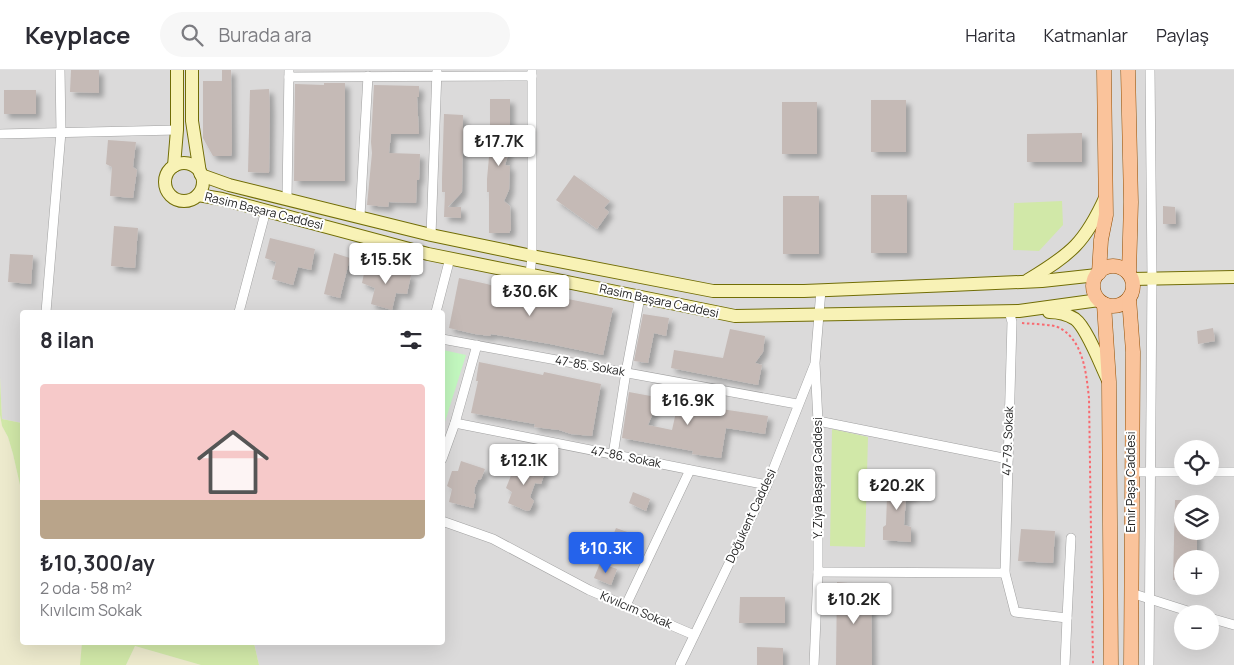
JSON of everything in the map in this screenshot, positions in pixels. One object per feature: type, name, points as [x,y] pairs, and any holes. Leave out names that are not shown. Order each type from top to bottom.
[{"type":"main road","points":[[1104,70],[1106,214],[1094,291],[1101,302],[1113,306],[1119,305],[1129,298],[1134,286],[1131,276],[1128,70]]},
{"type":"main road","points":[[1098,274],[1111,266],[1124,269],[1131,276]]},
{"type":"main road","name":"Emir Paşa Caddesi","points":[[1129,298],[1133,352],[1131,665]]},
{"type":"main road","name":"Emir Paşa Caddesi","points":[[1101,302],[1109,382],[1111,665]]},
{"type":"street","points":[[46,310],[61,132],[60,70]]},
{"type":"street","points":[[174,166],[177,130],[177,70]]},
{"type":"street","points":[[192,70],[192,121],[201,174],[202,185],[198,195],[192,199],[183,201],[174,199],[170,195],[165,180],[168,172],[174,166],[181,164],[190,165],[201,174]]},
{"type":"street","points":[[1149,665],[1152,278],[1150,70]]},
{"type":"street","points":[[431,235],[437,73]]},
{"type":"street","points":[[287,198],[289,74],[368,76],[437,73],[532,73],[532,256],[530,274]]},
{"type":"street","points":[[360,216],[368,76]]},
{"type":"street","points":[[0,134],[177,130]]},
{"type":"street","name":"Rasim Başara Caddesi","points":[[201,174],[229,185],[431,235],[713,291],[821,290],[1026,281],[1098,274]]},
{"type":"street","name":"Rasim Başara Caddesi","points":[[198,195],[266,210],[428,254],[735,316],[1013,315],[1101,302]]},
{"type":"street","points":[[1026,281],[1070,253],[1085,236],[1097,217],[1106,196]]},
{"type":"street","points":[[240,310],[266,210]]},
{"type":"street","points":[[437,310],[450,258]]},
{"type":"street","points":[[1131,276],[1152,278],[1234,277]]},
{"type":"street","name":"Y. Ziya Başara Caddesi","points":[[814,665],[818,572],[818,421],[815,363],[821,290]]},
{"type":"street","points":[[613,455],[640,298]]},
{"type":"street","points":[[1013,315],[1064,314],[1076,320],[1089,340],[1109,382]]},
{"type":"street","name":"47-79. Sokak","points":[[1013,315],[1005,572],[1015,612],[1067,618]]},
{"type":"street","name":"47-85. Sokak","points":[[445,340],[797,404]]},
{"type":"street","points":[[445,451],[455,423],[477,345]]},
{"type":"street","name":"Doğukent Caddesi","points":[[680,665],[767,485],[797,404],[815,363]]},
{"type":"street","points":[[818,421],[1008,459]]},
{"type":"street","name":"47-86. Sokak","points":[[455,423],[767,485]]},
{"type":"street","points":[[626,605],[690,470]]},
{"type":"street","points":[[1131,472],[1174,472]]},
{"type":"street","points":[[1219,472],[1234,472]]},
{"type":"street","name":"Kıvılcım Sokak","points":[[445,522],[493,539],[589,590],[694,634]]},
{"type":"street","points":[[1065,665],[1071,538]]},
{"type":"street","points":[[818,572],[1005,572]]},
{"type":"street","points":[[1131,593],[1174,607]]},
{"type":"street","points":[[1219,621],[1234,625]]},
{"type":"path","points":[[1013,315],[1059,327],[1076,344],[1085,365],[1089,398],[1093,665]]},
{"type":"shaded area","points":[[0,70],[1234,70],[1234,665],[259,665],[254,645],[445,645],[445,310],[20,310],[20,423],[2,419],[0,377]]},
{"type":"shaded area","points":[[0,415],[2,426],[8,437],[13,454],[20,485],[20,645],[82,645],[80,665],[0,665]]},
{"type":"shaded area","points":[[135,646],[201,665],[126,665]]},
{"type":"green space","points":[[1062,201],[1063,225],[1039,251],[1013,250],[1014,203]]},
{"type":"green space","points":[[445,351],[466,355],[445,422]]},
{"type":"green space","points":[[0,377],[2,419],[20,423],[20,485],[13,454],[8,437],[2,426],[0,415]]},
{"type":"green space","points":[[832,429],[868,437],[865,547],[830,546]]},
{"type":"green space","points":[[82,645],[254,645],[259,665],[201,665],[135,646],[126,665],[80,665]]},
{"type":"building","points":[[71,70],[99,70],[99,93],[70,92]]},
{"type":"building","points":[[222,70],[231,70],[232,152],[231,156],[213,156],[203,138],[203,81],[222,81]]},
{"type":"building","points":[[324,83],[345,83],[345,181],[294,181],[295,84],[324,85]]},
{"type":"building","points":[[374,85],[419,86],[419,97],[417,97],[419,134],[391,134],[389,153],[420,154],[416,203],[389,202],[388,207],[367,205],[372,153]]},
{"type":"building","points":[[269,89],[269,173],[248,172],[250,90]]},
{"type":"building","points":[[4,90],[36,90],[36,114],[4,114]]},
{"type":"building","points":[[490,99],[510,99],[510,123],[508,143],[506,143],[508,155],[505,165],[510,166],[509,190],[504,201],[510,206],[511,229],[509,233],[489,233],[489,192],[487,192],[487,179],[490,146]]},
{"type":"building","points":[[871,100],[906,100],[906,152],[871,152]]},
{"type":"building","points":[[782,102],[817,102],[817,154],[782,154]]},
{"type":"building","points":[[444,114],[463,115],[462,192],[448,207],[461,207],[461,218],[444,217],[445,192],[442,192],[442,179]]},
{"type":"building","points":[[1082,133],[1082,162],[1027,162],[1027,134]]},
{"type":"building","points":[[108,140],[136,142],[133,167],[137,170],[133,198],[110,196],[112,167],[106,164]]},
{"type":"building","points":[[574,175],[610,201],[604,208],[609,212],[597,229],[556,200]]},
{"type":"building","points":[[871,195],[907,195],[907,253],[871,253]]},
{"type":"building","points":[[783,196],[819,196],[819,254],[783,254]]},
{"type":"building","points":[[1163,206],[1175,207],[1176,224],[1163,224]]},
{"type":"building","points":[[114,226],[138,228],[135,268],[111,266]]},
{"type":"building","points":[[270,238],[315,249],[311,270],[298,267],[293,285],[272,279],[276,262],[265,258]]},
{"type":"building","points":[[334,253],[350,258],[340,298],[324,294]]},
{"type":"building","points":[[10,254],[33,255],[31,284],[8,282]]},
{"type":"building","points":[[366,264],[411,275],[407,294],[396,293],[392,310],[371,304],[375,288],[362,283]]},
{"type":"building","points":[[459,278],[509,291],[510,288],[558,299],[558,297],[613,308],[603,355],[550,344],[491,334],[490,336],[475,334],[449,328]]},
{"type":"building","points":[[643,314],[669,318],[666,336],[654,333],[648,363],[634,361]]},
{"type":"building","points":[[1213,328],[1215,341],[1198,344],[1197,331]]},
{"type":"building","points":[[730,329],[765,336],[763,352],[755,363],[762,365],[758,385],[671,368],[674,350],[723,358]]},
{"type":"building","points":[[479,362],[543,375],[544,372],[601,384],[592,436],[534,427],[535,424],[471,413],[478,381],[476,381]]},
{"type":"building","points":[[629,392],[656,397],[653,413],[648,425],[672,430],[679,399],[701,406],[768,416],[765,434],[726,428],[721,458],[692,454],[693,451],[622,438]]},
{"type":"building","points":[[461,461],[485,469],[475,487],[474,493],[476,495],[473,508],[449,502],[452,489],[447,486],[452,471],[458,471]]},
{"type":"building","points":[[523,463],[545,472],[541,484],[535,483],[530,497],[534,501],[530,510],[527,511],[508,503],[512,492],[506,488],[512,473],[519,473]]},
{"type":"building","points":[[884,481],[913,482],[913,497],[906,498],[904,525],[911,527],[911,542],[883,540],[883,527],[886,525],[887,497],[883,495]]},
{"type":"building","points":[[633,492],[650,499],[646,511],[629,503]]},
{"type":"building","points":[[616,528],[633,534],[630,545],[612,538]]},
{"type":"building","points":[[1021,529],[1055,531],[1053,563],[1018,561]]},
{"type":"building","points":[[1174,540],[1197,540],[1197,550],[1174,550],[1173,580]]},
{"type":"building","points":[[600,563],[617,569],[611,585],[594,578]]},
{"type":"building","points":[[837,582],[871,585],[872,665],[836,665]]},
{"type":"building","points":[[740,597],[785,597],[785,623],[739,623]]},
{"type":"building","points":[[757,647],[783,648],[783,665],[757,665]]}]
